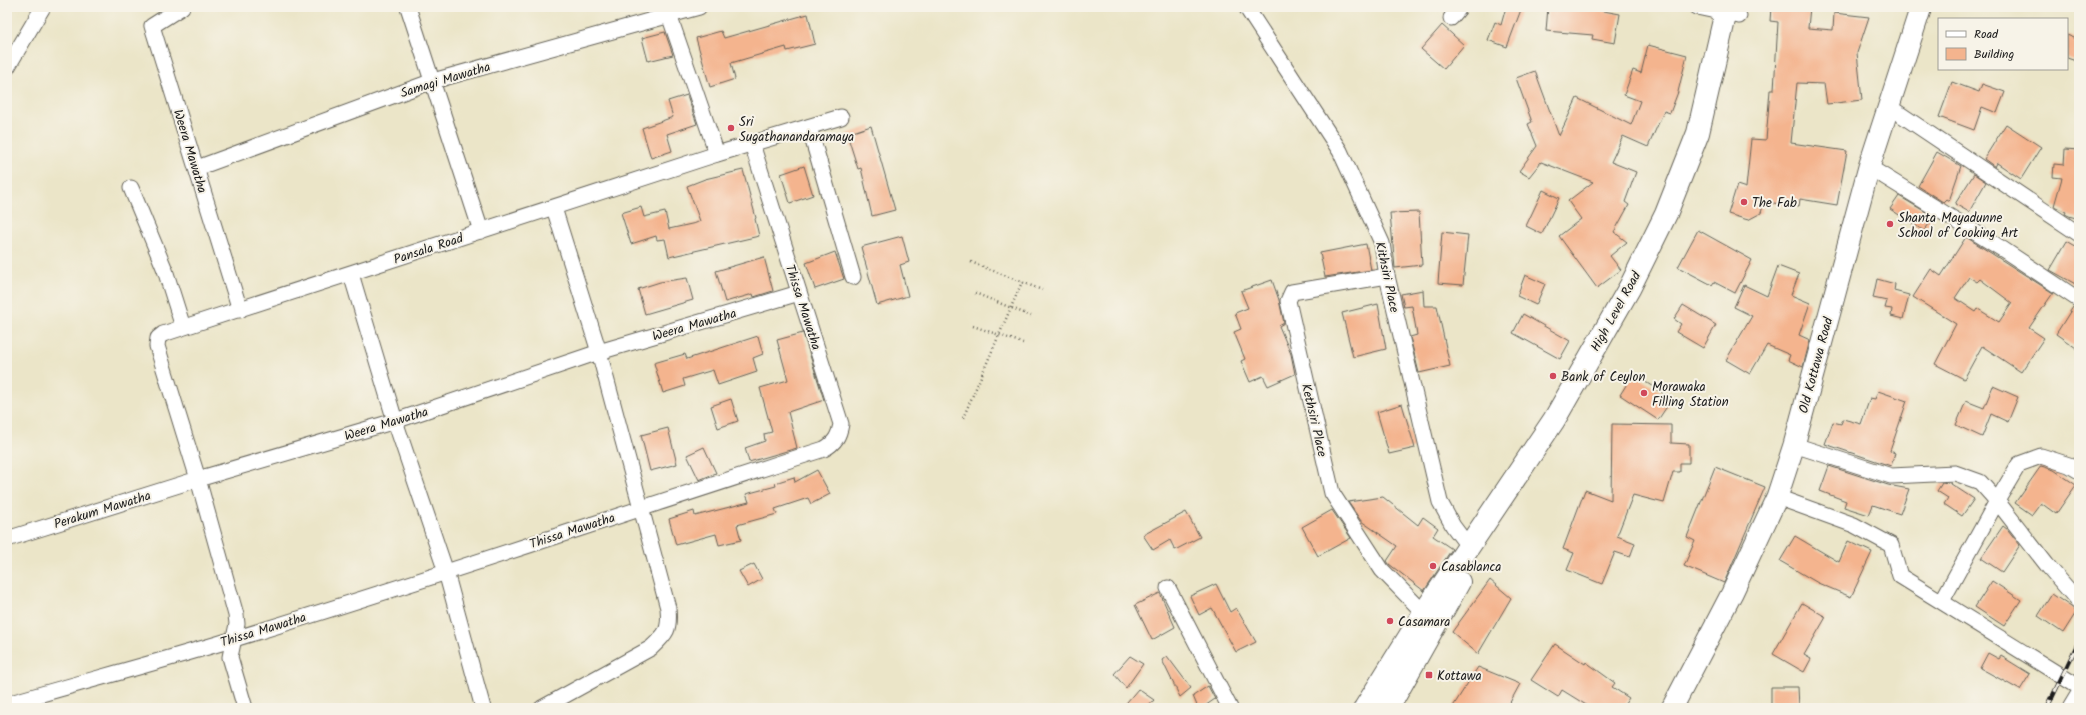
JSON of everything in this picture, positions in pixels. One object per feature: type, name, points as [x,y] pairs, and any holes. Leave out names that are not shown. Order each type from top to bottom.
[{"type":"highway","name":"High Level Road","points":[[1365,708],[1424,613],[1554,420],[1630,286],[1666,214],[1698,133],[1733,11]]},
{"type":"highway","name":"High Level Road","points":[[1388,708],[1438,623],[1463,575],[1564,426],[1640,292],[1676,219],[1709,137],[1733,11]]},
{"type":"street","points":[[7,68],[43,7]]},
{"type":"street","name":"Weera Mawatha","points":[[182,7],[152,26],[240,310]]},
{"type":"street","points":[[408,7],[481,231]]},
{"type":"street","name":"Samagi Mawatha","points":[[197,168],[433,81],[699,7]]},
{"type":"street","name":"Kithsiri Place","points":[[1246,7],[1340,151],[1382,243],[1387,276],[1440,502],[1453,526],[1468,546]]},
{"type":"street","points":[[1697,7],[1733,11]]},
{"type":"street","name":"Old Kottawa Road","points":[[1672,708],[1732,593],[1777,496],[1794,445],[1869,167],[1921,7]]},
{"type":"street","points":[[669,15],[716,154]]},
{"type":"street","points":[[1888,106],[2079,234]]},
{"type":"street","name":"Pansala Road","points":[[198,479],[157,346],[158,338],[163,334],[554,208],[716,154],[841,117]]},
{"type":"street","points":[[809,127],[852,277]]},
{"type":"street","name":"Thissa Mawatha","points":[[7,704],[234,639],[446,572],[640,507],[817,452],[832,444],[839,435],[841,424],[752,144]]},
{"type":"street","points":[[1869,167],[2004,250],[2079,300]]},
{"type":"street","points":[[131,188],[165,270],[183,327]]},
{"type":"street","points":[[542,708],[651,648],[662,637],[669,626],[668,608],[599,352],[554,208]]},
{"type":"street","points":[[351,274],[395,421],[446,572],[483,708]]},
{"type":"street","name":"Kethsiri Place","points":[[1387,276],[1292,292],[1288,301],[1332,493],[1382,570],[1424,613]]},
{"type":"street","name":"Weera Mawatha","points":[[198,479],[395,421],[599,352],[799,293]]},
{"type":"street","points":[[1794,445],[1891,476],[1955,473],[1980,482],[2079,602]]},
{"type":"street","points":[[1942,601],[2019,464],[2041,456],[2069,465],[2079,471]]},
{"type":"street","points":[[198,479],[238,624],[234,639],[231,663],[245,708]]},
{"type":"street","name":"Perakum Mawatha","points":[[7,538],[198,479]]},
{"type":"street","points":[[1777,496],[1854,525],[1891,546],[1900,576],[2079,687]]},
{"type":"street","points":[[1168,588],[1230,708]]},
{"type":"street","points":[[2070,708],[2079,693]]},
{"type":"path","points":[[971,262],[1042,290]]},
{"type":"path","points":[[963,418],[1022,282]]},
{"type":"path","points":[[975,293],[1031,316]]},
{"type":"path","points":[[973,326],[1023,343]]},
{"type":"building","points":[[1506,7],[1522,7],[1507,47],[1488,40],[1495,22],[1501,25]]},
{"type":"building","points":[[1548,7],[1581,7],[1620,14],[1615,43],[1592,39],[1593,35],[1546,31]]},
{"type":"building","points":[[1771,7],[1810,7],[1808,28],[1833,30],[1834,13],[1869,17],[1857,53],[1862,100],[1827,104],[1824,84],[1797,83],[1791,143],[1847,151],[1837,205],[1800,199],[1799,206],[1764,202],[1761,213],[1748,220],[1728,214],[1737,185],[1746,188],[1751,139],[1766,140],[1770,90],[1774,90],[1778,22],[1770,21]]},
{"type":"building","points":[[808,14],[815,44],[787,51],[786,47],[731,63],[735,79],[710,87],[696,38],[721,31],[724,38]]},
{"type":"building","points":[[1442,25],[1464,45],[1444,69],[1421,49]]},
{"type":"building","points":[[665,32],[673,55],[648,61],[642,38]]},
{"type":"building","points":[[2068,35],[2079,40],[2079,62],[2068,58]]},
{"type":"building","points":[[1648,45],[1687,55],[1678,92],[1670,113],[1664,111],[1648,147],[1623,136],[1611,162],[1636,172],[1625,202],[1629,205],[1614,232],[1627,242],[1610,256],[1621,270],[1597,288],[1559,236],[1581,219],[1568,201],[1593,182],[1541,162],[1529,177],[1519,171],[1537,146],[1528,124],[1532,122],[1516,78],[1535,71],[1559,136],[1577,98],[1631,125],[1640,101],[1624,95],[1633,70],[1641,73]]},
{"type":"building","points":[[1952,82],[1979,92],[1982,84],[2005,92],[1997,113],[1982,107],[1974,130],[1939,117]]},
{"type":"building","points":[[687,95],[697,124],[667,134],[672,151],[651,158],[642,128],[673,117],[668,101]]},
{"type":"building","points":[[2006,124],[2041,147],[2021,179],[1997,163],[1995,167],[1984,159]]},
{"type":"building","points":[[871,126],[895,210],[872,216],[861,168],[858,169],[847,134]]},
{"type":"building","points":[[2065,149],[2079,150],[2079,219],[2065,214],[2066,212],[2054,206],[2062,178],[2053,177],[2054,164],[2064,165]]},
{"type":"building","points":[[1937,152],[1961,166],[1949,201],[1946,199],[1943,202],[1918,186]]},
{"type":"building","points":[[804,166],[813,195],[790,203],[781,174]]},
{"type":"building","points":[[743,170],[756,218],[759,236],[669,257],[665,239],[657,240],[656,236],[631,244],[621,213],[641,207],[644,217],[665,212],[669,229],[696,223],[700,221],[687,186],[705,179]]},
{"type":"building","points":[[1974,174],[1986,182],[1969,212],[1955,204]]},
{"type":"building","points":[[1543,190],[1559,198],[1542,234],[1526,226]]},
{"type":"building","points":[[1899,196],[1934,217],[1924,231],[1890,209]]},
{"type":"building","points":[[1419,212],[1422,265],[1395,268],[1390,213]]},
{"type":"building","points":[[1698,230],[1752,260],[1735,293],[1714,282],[1712,285],[1678,267]]},
{"type":"building","points":[[1442,232],[1468,235],[1463,285],[1438,283]]},
{"type":"building","points":[[902,236],[909,262],[900,265],[908,296],[877,305],[861,247]]},
{"type":"building","points":[[1966,237],[2053,293],[2029,328],[2044,338],[2021,372],[1982,346],[1964,379],[1935,364],[1956,324],[1913,297],[1931,269],[1941,276]],"holes":[[[1969,277],[1977,282],[1980,279],[2012,303],[1999,322],[1978,309],[1976,312],[1955,298]]]},
{"type":"building","points":[[2067,241],[2079,248],[2079,286],[2050,270]]},
{"type":"building","points":[[1366,244],[1371,270],[1325,277],[1320,253]]},
{"type":"building","points":[[835,252],[844,279],[815,289],[806,263]]},
{"type":"building","points":[[764,257],[773,291],[754,297],[753,294],[725,302],[716,271]]},
{"type":"building","points":[[1778,266],[1799,274],[1791,295],[1810,303],[1799,335],[1810,340],[1803,367],[1788,360],[1790,355],[1767,345],[1750,374],[1726,360],[1752,316],[1734,307],[1744,285],[1767,296]]},
{"type":"building","points":[[1525,275],[1545,284],[1536,305],[1517,296]]},
{"type":"building","points":[[687,278],[693,300],[645,314],[638,289],[660,282]]},
{"type":"building","points":[[1877,279],[1895,284],[1894,291],[1909,295],[1903,319],[1891,316],[1892,309],[1885,308],[1887,301],[1873,298]]},
{"type":"building","points":[[1272,280],[1279,300],[1284,323],[1279,326],[1291,354],[1295,374],[1268,386],[1263,376],[1250,382],[1241,361],[1245,359],[1234,332],[1241,329],[1235,313],[1248,308],[1241,291]]},
{"type":"building","points":[[1423,290],[1424,306],[1437,306],[1450,366],[1419,373],[1410,337],[1417,335],[1412,306],[1404,307],[1401,294]]},
{"type":"building","points":[[1378,304],[1386,349],[1353,357],[1342,313]]},
{"type":"building","points":[[1683,305],[1716,325],[1703,348],[1676,332],[1681,324],[1674,319]]},
{"type":"building","points":[[2073,307],[2079,309],[2079,350],[2056,334]]},
{"type":"building","points":[[1523,314],[1570,341],[1560,359],[1513,333]]},
{"type":"building","points":[[803,333],[824,400],[788,412],[797,448],[749,462],[745,448],[765,441],[764,434],[772,432],[760,388],[788,380],[777,340]]},
{"type":"building","points":[[758,336],[763,354],[753,358],[757,372],[718,385],[713,370],[683,379],[685,386],[663,393],[654,363],[685,354],[687,359]]},
{"type":"building","points":[[1633,374],[1672,399],[1658,420],[1620,395]]},
{"type":"building","points":[[1993,386],[2018,397],[2008,422],[1991,414],[1982,437],[1956,425],[1966,401],[1984,408]]},
{"type":"building","points":[[1878,391],[1907,401],[1890,451],[1895,453],[1891,466],[1825,444],[1833,422],[1841,424],[1843,419],[1861,424],[1870,398],[1875,399]]},
{"type":"building","points":[[731,399],[738,421],[718,428],[711,406]]},
{"type":"building","points":[[1402,404],[1415,448],[1389,454],[1377,412]]},
{"type":"building","points":[[1612,424],[1671,425],[1671,443],[1689,444],[1689,463],[1680,463],[1680,472],[1673,472],[1664,503],[1633,495],[1617,536],[1635,543],[1630,557],[1615,552],[1602,584],[1567,570],[1574,553],[1563,549],[1585,490],[1611,500]]},
{"type":"building","points":[[668,428],[677,464],[650,471],[641,435]]},
{"type":"building","points":[[704,447],[716,473],[699,480],[687,455]]},
{"type":"building","points":[[1829,466],[1888,485],[1909,489],[1900,514],[1873,505],[1869,515],[1844,507],[1846,501],[1820,491]]},
{"type":"building","points":[[2041,466],[2054,470],[2076,485],[2056,514],[2041,503],[2032,515],[2015,503]]},
{"type":"building","points":[[1715,467],[1765,487],[1724,583],[1684,566],[1695,541],[1687,537]]},
{"type":"building","points":[[817,470],[830,494],[811,504],[808,498],[775,509],[777,514],[737,525],[741,540],[719,545],[716,534],[676,545],[669,519],[694,511],[695,516],[749,502],[746,494],[776,486],[775,483],[794,477],[795,482]]},
{"type":"building","points":[[1948,482],[1974,499],[1962,516],[1944,504],[1948,498],[1937,491],[1942,483]]},
{"type":"building","points":[[1383,497],[1418,525],[1423,517],[1438,528],[1433,536],[1452,549],[1424,591],[1389,564],[1387,561],[1397,546],[1361,521],[1348,502]]},
{"type":"building","points":[[1332,510],[1351,538],[1318,556],[1302,527]]},
{"type":"building","points":[[1186,512],[1200,537],[1175,550],[1170,540],[1153,550],[1143,535]]},
{"type":"building","points":[[2003,526],[2020,545],[2002,572],[1981,558]]},
{"type":"building","points":[[1795,536],[1839,562],[1848,541],[1872,552],[1851,597],[1818,583],[1780,561]]},
{"type":"building","points":[[754,564],[762,579],[748,587],[739,571]]},
{"type":"building","points":[[1490,580],[1511,598],[1478,654],[1452,632]]},
{"type":"building","points":[[1992,581],[2021,600],[2004,626],[1975,607]]},
{"type":"building","points":[[1216,584],[1230,612],[1236,608],[1256,642],[1236,652],[1212,608],[1199,615],[1190,596]]},
{"type":"building","points":[[1160,593],[1175,627],[1152,640],[1135,605]]},
{"type":"building","points":[[2052,594],[2077,611],[2063,633],[2038,616]]},
{"type":"building","points":[[1802,603],[1826,617],[1804,655],[1811,659],[1804,672],[1773,654]]},
{"type":"building","points":[[1555,644],[1585,664],[1586,662],[1615,683],[1612,687],[1629,698],[1622,708],[1591,708],[1562,690],[1558,697],[1531,680]]},
{"type":"building","points":[[1988,653],[1999,659],[2001,656],[2030,674],[2020,690],[1980,668]]},
{"type":"building","points":[[1130,656],[1143,664],[1126,688],[1114,674]]},
{"type":"building","points":[[1167,656],[1191,688],[1180,697],[1162,660]]},
{"type":"building","points":[[1478,667],[1520,684],[1507,708],[1452,708]]},
{"type":"building","points":[[1208,686],[1215,699],[1202,708],[1198,708],[1193,696]]},
{"type":"building","points":[[1771,687],[1798,687],[1799,708],[1771,708]]},
{"type":"building","points":[[1138,689],[1154,700],[1147,708],[1122,708]]},
{"type":"railway","points":[[2047,708],[2079,641]]},
{"type":"place","name":"Sri Sugathanandaramaya","points":[[731,128]]},
{"type":"place","name":"The Fab","points":[[1744,202]]},
{"type":"place","name":"Shanta Mayadunne School of Cooking Art","points":[[1890,224]]},
{"type":"place","name":"Bank of Ceylon","points":[[1553,376]]},
{"type":"place","name":"Morawaka Filling Station","points":[[1644,393]]},
{"type":"place","name":"Casablanca","points":[[1433,566]]},
{"type":"place","name":"Casamara","points":[[1390,621]]},
{"type":"place","name":"Kottawa","points":[[1429,675]]}]
